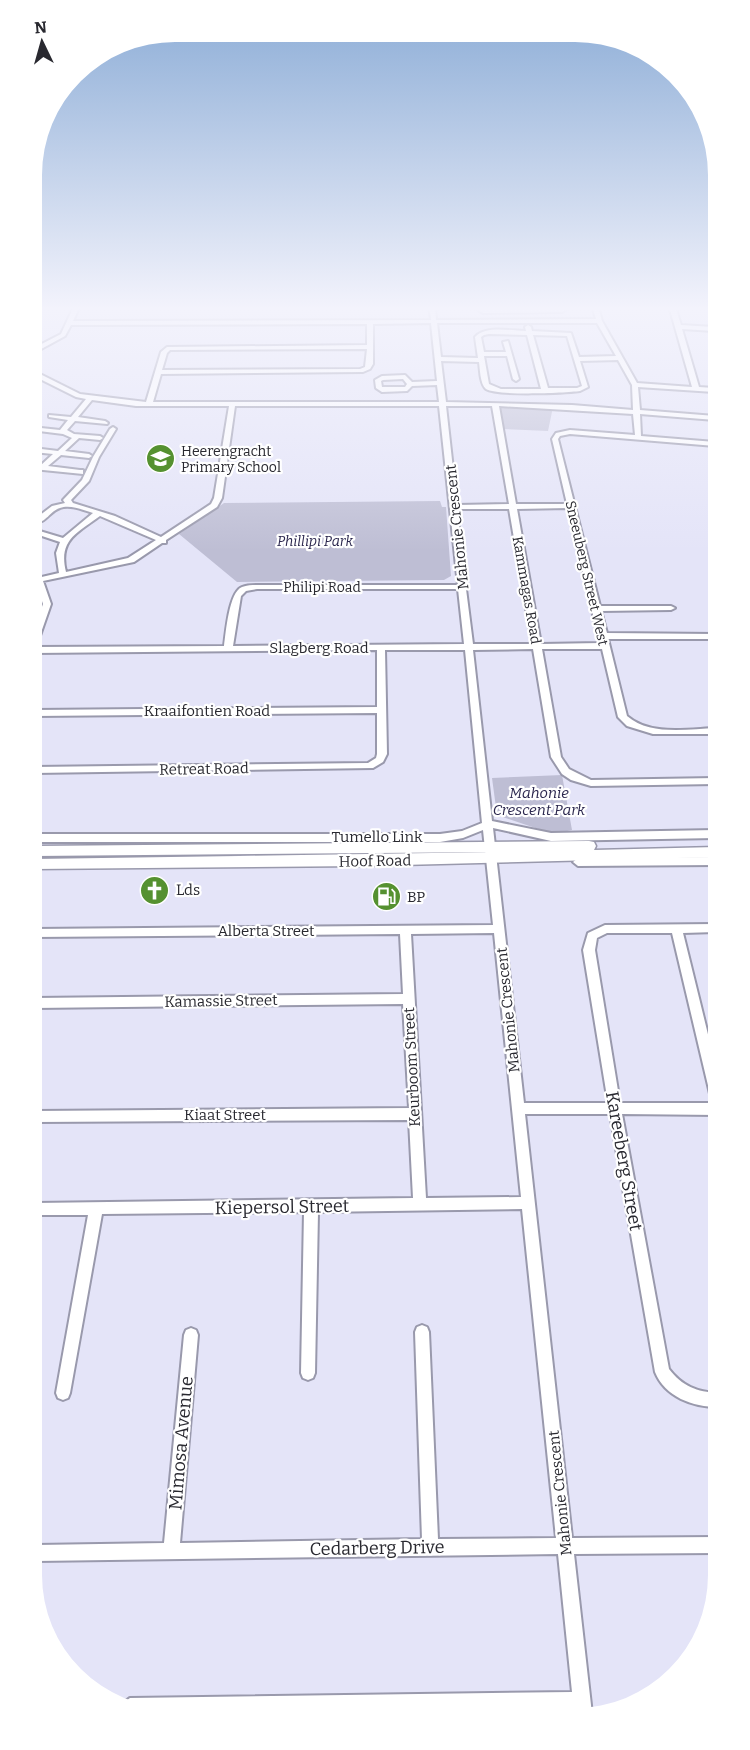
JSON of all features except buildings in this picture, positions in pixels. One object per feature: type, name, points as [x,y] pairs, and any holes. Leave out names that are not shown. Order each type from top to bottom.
[{"type":"main road","name":"Hoof Road","points":[[42,864],[491,853],[708,844]]},
{"type":"main road","name":"Hoof Road","points":[[42,851],[708,852]]},
{"type":"street","points":[[60,388],[90,398],[149,404],[495,404],[708,417]]},
{"type":"street","points":[[149,404],[153,388]]},
{"type":"street","points":[[379,388],[382,390],[406,390],[409,388]]},
{"type":"street","name":"Mahonie Crescent","points":[[441,388],[583,1707]]},
{"type":"street","points":[[489,388],[501,391],[584,388]]},
{"type":"street","points":[[635,388],[638,437],[708,443]]},
{"type":"street","points":[[689,388],[708,389]]},
{"type":"street","points":[[63,432],[90,398]]},
{"type":"street","name":"Kammagas Road","points":[[495,404],[556,757],[560,768],[565,773],[591,783],[708,781]]},
{"type":"street","points":[[42,580],[127,562],[163,541],[214,505],[217,499],[232,405]]},
{"type":"street","points":[[51,416],[105,423]]},
{"type":"street","points":[[70,505],[67,500],[85,481],[96,457],[114,429]]},
{"type":"street","points":[[42,430],[100,438]]},
{"type":"street","name":"Sneeuberg Street West","points":[[638,437],[570,432],[558,434],[555,438],[620,711],[628,722],[646,730],[708,731]]},
{"type":"street","points":[[42,468],[76,436]]},
{"type":"street","points":[[42,451],[89,456]]},
{"type":"street","points":[[42,468],[80,472]]},
{"type":"street","points":[[42,518],[59,505],[70,505],[128,523],[163,541]]},
{"type":"street","points":[[454,507],[571,506]]},
{"type":"street","points":[[63,575],[58,553],[60,545],[96,514]]},
{"type":"street","points":[[42,534],[65,540]]},
{"type":"street","name":"Philipi Road","points":[[228,648],[237,596],[243,589],[256,586],[464,587]]},
{"type":"street","points":[[42,594],[47,604],[42,620]]},
{"type":"street","points":[[596,609],[671,608]]},
{"type":"street","points":[[602,636],[708,636]]},
{"type":"street","name":"Slagberg Road","points":[[42,648],[604,646]]},
{"type":"street","points":[[381,647],[381,710]]},
{"type":"street","name":"Kraaifontien Road","points":[[42,713],[381,710]]},
{"type":"street","name":"Retreat Road","points":[[42,770],[366,767],[374,765],[380,760],[382,754],[381,710]]},
{"type":"street","points":[[489,824],[551,837],[708,834]]},
{"type":"street","name":"Tumello Link","points":[[42,838],[440,838],[463,834],[489,824]]},
{"type":"street","points":[[578,862],[708,861]]},
{"type":"street","points":[[708,927],[676,928],[708,1061]]},
{"type":"street","name":"Kareeberg Street","points":[[676,928],[605,929],[592,936],[590,958],[662,1372],[670,1384],[691,1397],[708,1399]]},
{"type":"street","name":"Keurboom Street","points":[[405,929],[420,1204]]},
{"type":"street","name":"Alberta Street","points":[[42,933],[499,929]]},
{"type":"street","name":"Kamassie Street","points":[[42,1004],[408,999]]},
{"type":"street","points":[[519,1108],[708,1109]]},
{"type":"street","name":"Kiaat Street","points":[[42,1117],[414,1114]]},
{"type":"street","name":"Kiepersol Street","points":[[42,1209],[528,1203]]},
{"type":"street","points":[[308,1373],[311,1207]]},
{"type":"street","points":[[63,1393],[96,1208]]},
{"type":"street","points":[[422,1332],[430,1546]]},
{"type":"street","name":"Mimosa Avenue","points":[[171,1551],[191,1335]]},
{"type":"street","name":"Cedarberg Drive","points":[[42,1553],[430,1546],[708,1545]]},
{"type":"street","points":[[160,1707],[583,1707]]},
{"type":"green space","points":[[498,406],[553,407],[548,431],[503,429]]},
{"type":"green space","name":"Phillipi Park","points":[[440,501],[442,507],[446,507],[451,576],[444,580],[237,582],[179,534],[224,503]]},
{"type":"green space","name":"Mahonie Crescent Park","points":[[562,775],[572,830],[553,834],[497,815],[492,778]]},
{"type":"place","name":"Heerengracht Primary School","points":[[160,459]]},
{"type":"place","name":"Lds","points":[[155,890]]},
{"type":"place","name":"BP","points":[[386,897]]}]
